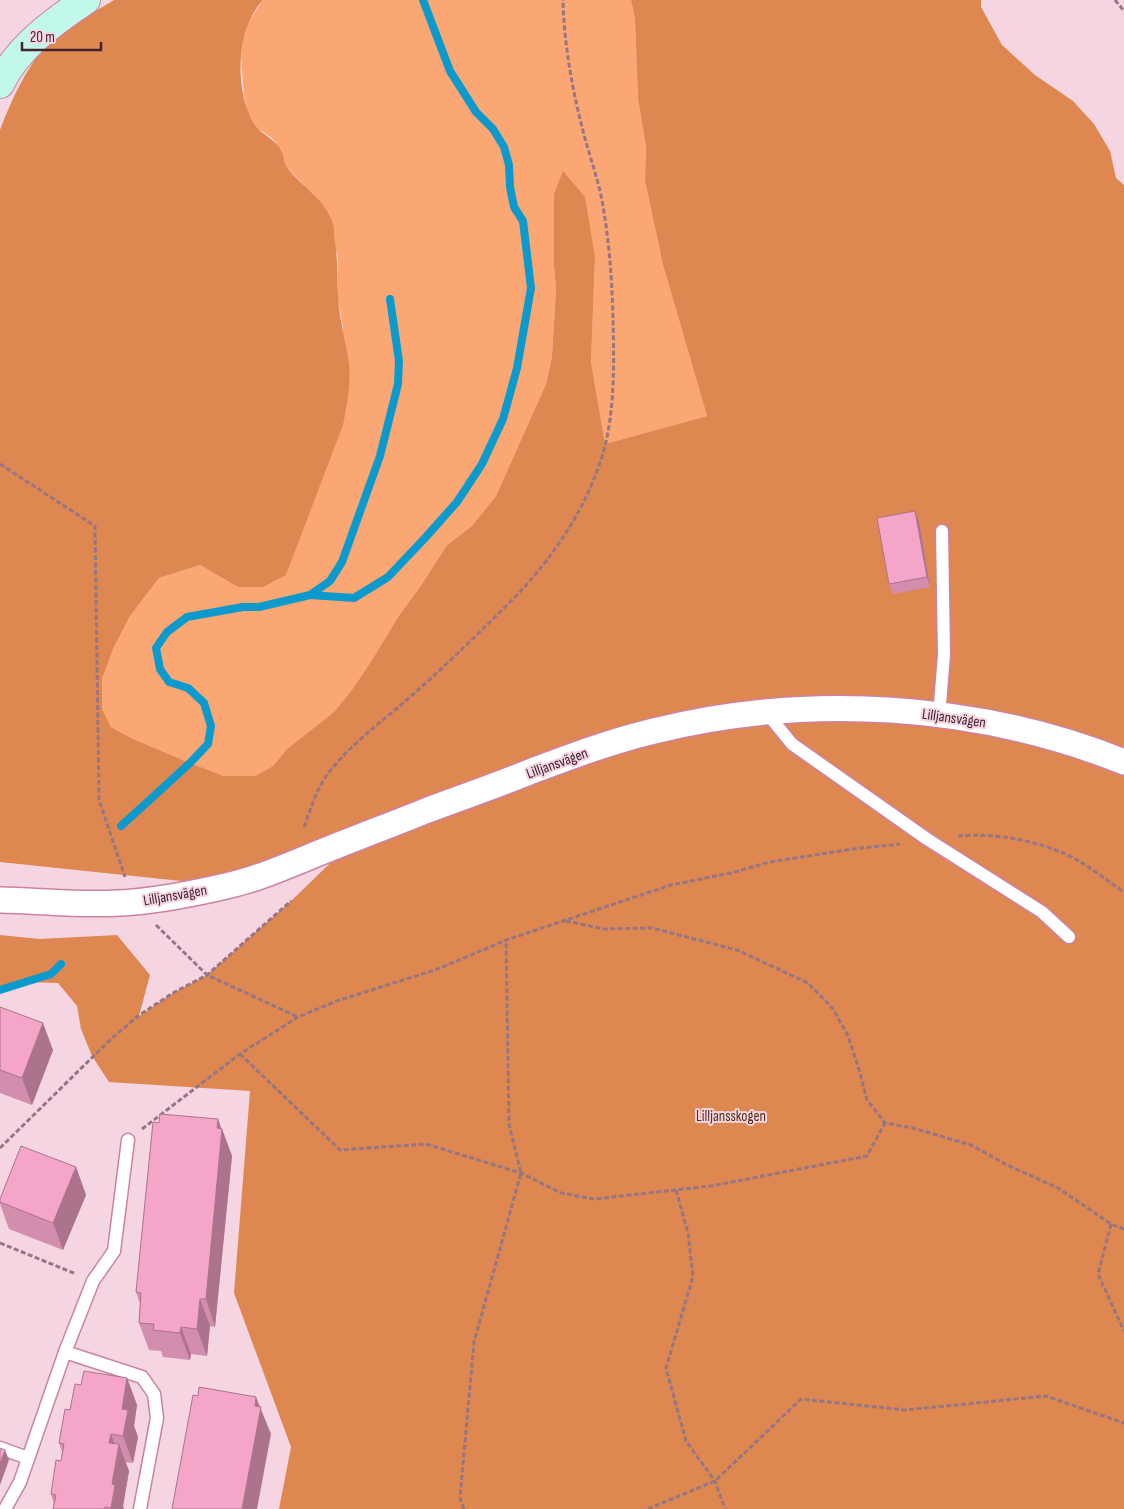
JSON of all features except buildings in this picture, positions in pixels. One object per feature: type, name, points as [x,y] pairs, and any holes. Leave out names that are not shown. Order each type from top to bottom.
[{"type":"street","points":[[0,84],[7,69],[25,49],[65,14],[86,0]]},
{"type":"street","name":"Lilljansvägen","points":[[0,900],[133,902],[229,886],[284,867],[571,756],[653,731],[708,719],[766,712],[824,709],[878,710],[939,716],[981,721],[1036,733],[1086,747],[1124,762]]},
{"type":"lane","points":[[939,716],[944,655],[942,531]]},
{"type":"lane","points":[[766,712],[792,744],[927,839],[1042,912],[1069,937]]},
{"type":"lane","points":[[5,1509],[20,1482],[92,1281],[114,1251],[128,1140]]},
{"type":"lane","points":[[65,1352],[142,1377],[154,1394],[157,1418],[140,1509]]},
{"type":"lane","points":[[0,1448],[28,1458]]},
{"type":"path","points":[[304,827],[315,797],[324,781],[347,753],[449,663],[519,594],[539,570],[558,543],[586,496],[597,470],[605,444],[613,379],[611,267],[602,201],[571,76],[566,44],[563,0]]},
{"type":"path","points":[[1115,0],[1124,11]]},
{"type":"path","points":[[0,464],[95,526],[99,800],[133,902],[207,975],[298,1017]]},
{"type":"path","points":[[128,1140],[240,1054],[298,1017],[438,969],[506,940],[671,885],[770,862],[964,835],[1001,837],[1034,843],[1078,861],[1124,892]]},
{"type":"path","points":[[0,1148],[111,1039],[138,1016],[207,975],[291,901]]},
{"type":"path","points":[[565,921],[604,930],[652,928],[737,950],[808,983],[833,1009],[848,1036],[867,1100],[885,1123],[913,1128],[971,1145],[1007,1165],[1058,1188],[1111,1224],[1124,1229]]},
{"type":"path","points":[[464,1509],[460,1498],[474,1342],[521,1173],[510,1124],[506,940]]},
{"type":"path","points":[[240,1054],[340,1150],[426,1144],[521,1173],[561,1193],[594,1199],[711,1186],[867,1156],[885,1123]]},
{"type":"path","points":[[676,1190],[688,1233],[693,1277],[666,1368],[686,1441],[715,1481],[725,1509]]},
{"type":"path","points":[[1111,1224],[1098,1274],[1124,1332]]},
{"type":"path","points":[[0,1243],[92,1281]]},
{"type":"path","points":[[648,1509],[715,1481],[801,1399],[905,1410],[1046,1396],[1124,1424]]},
{"type":"shaded area","points":[[263,0],[631,0],[635,19],[638,99],[646,147],[645,181],[663,265],[707,416],[605,444],[591,362],[595,257],[554,194],[554,266],[556,288],[552,355],[546,384],[496,496],[472,526],[447,545],[398,617],[354,687],[334,712],[287,749],[273,766],[255,776],[224,776],[131,738],[111,727],[102,709],[102,679],[114,647],[130,616],[159,578],[200,565],[238,587],[326,467],[343,424],[343,327],[338,299],[338,256],[317,198],[286,167],[282,150],[272,138],[257,128],[247,111],[241,57],[243,40],[249,21]]},
{"type":"green space","name":"Lilljansskogen","points":[[114,0],[263,0],[254,12],[247,27],[243,44],[241,79],[243,96],[248,112],[255,125],[280,148],[288,169],[324,206],[334,226],[339,305],[349,364],[348,394],[343,425],[286,575],[263,587],[238,587],[200,565],[159,578],[130,616],[114,647],[102,679],[102,709],[111,727],[131,738],[224,776],[255,776],[273,766],[287,749],[334,712],[354,687],[398,617],[447,545],[472,526],[496,496],[546,384],[552,356],[556,289],[554,266],[554,194],[563,171],[585,197],[595,257],[591,362],[605,444],[707,416],[663,265],[645,181],[646,147],[638,99],[635,19],[631,0],[981,0],[981,7],[1002,45],[1035,75],[1073,101],[1094,124],[1110,151],[1116,178],[1124,185],[1124,1509],[279,1509],[291,1447],[234,1293],[250,1091],[109,1082],[92,1056],[81,1029],[77,1006],[58,983],[26,982],[0,990],[0,935],[40,939],[117,935],[150,975],[139,1016],[173,993],[207,975],[291,901],[354,840],[229,886],[0,862],[0,130],[23,78],[39,54],[58,35]]},
{"type":"waterway","points":[[310,595],[354,598],[388,577],[425,538],[457,502],[482,464],[503,419],[517,368],[531,288],[523,221],[514,207],[510,187],[509,165],[504,147],[493,129],[476,112],[450,71],[423,0]]},
{"type":"waterway","points":[[121,826],[208,744],[211,726],[204,703],[188,688],[169,682],[160,669],[156,648],[167,632],[187,617],[243,607],[259,607],[310,595],[330,581],[342,562],[380,456],[398,384],[399,361],[390,299]]},
{"type":"waterway","points":[[0,990],[51,974],[61,964]]}]
